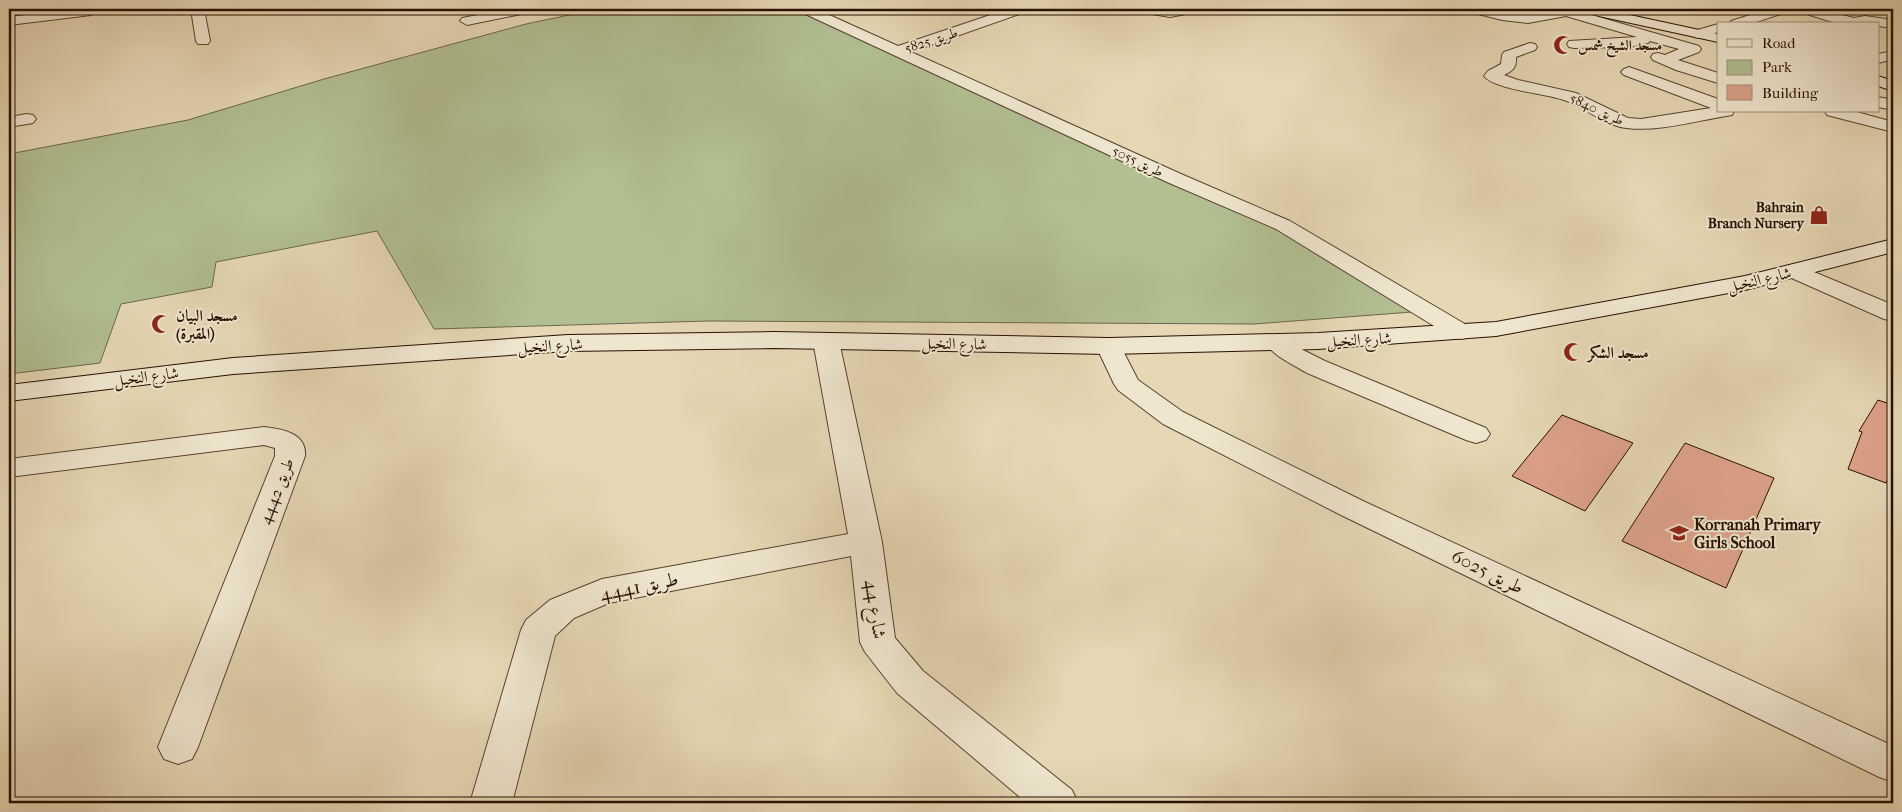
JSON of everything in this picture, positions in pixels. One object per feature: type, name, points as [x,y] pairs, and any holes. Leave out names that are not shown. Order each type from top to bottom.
[{"type":"street","points":[[197,9],[203,41]]},
{"type":"street","points":[[467,21],[511,10],[526,9]]},
{"type":"street","name":"طريق 5055","points":[[806,9],[1174,178],[1283,225],[1461,332]]},
{"type":"street","name":"طريق 5825","points":[[898,51],[1020,9]]},
{"type":"street","points":[[1145,9],[1170,13],[1192,9]]},
{"type":"street","points":[[1475,9],[1502,16],[1528,19],[1568,12]]},
{"type":"street","points":[[1554,9],[1694,49],[1664,60]]},
{"type":"street","points":[[1585,9],[1717,38]]},
{"type":"street","points":[[1742,22],[1782,9]]},
{"type":"street","points":[[1805,9],[1849,22]]},
{"type":"street","points":[[1829,15],[1858,9]]},
{"type":"street","points":[[9,21],[91,11]]},
{"type":"street","points":[[965,13],[982,22]]},
{"type":"street","points":[[1581,29],[1608,24],[1624,17]]},
{"type":"street","points":[[1863,22],[1874,21],[1893,24]]},
{"type":"street","points":[[1574,44],[1630,43],[1672,28]]},
{"type":"street","points":[[1699,34],[1717,28]]},
{"type":"street","points":[[1880,30],[1893,33]]},
{"type":"street","points":[[1630,43],[1664,60],[1717,78]]},
{"type":"street","name":"طريق 5840","points":[[1530,47],[1512,52],[1508,58],[1509,65],[1506,69],[1492,76],[1514,84],[1570,96],[1625,123],[1641,124],[1719,112]]},
{"type":"street","points":[[1629,72],[1717,105]]},
{"type":"street","points":[[1880,82],[1893,86]]},
{"type":"street","points":[[1837,112],[1893,127]]},
{"type":"street","points":[[9,122],[27,119]]},
{"type":"street","name":"شارع النخيل","points":[[9,393],[233,366],[568,343],[826,341],[1108,346],[1277,342],[1461,332],[1496,329],[1716,289],[1893,246]]},
{"type":"street","points":[[1795,271],[1893,314]]},
{"type":"street","name":"شارع 44","points":[[826,341],[866,542],[878,642],[910,682],[1057,803]]},
{"type":"street","points":[[1277,342],[1294,356],[1316,367],[1476,434]]},
{"type":"street","name":"طريق 6025","points":[[1108,346],[1127,384],[1173,418],[1352,508],[1893,765]]},
{"type":"street","name":"طريق 4442","points":[[9,469],[264,436],[284,439],[289,444],[292,449],[290,456],[178,747]]},
{"type":"street","name":"طريق 4441","points":[[491,803],[539,630],[562,609],[602,592],[866,542]]},
{"type":"green space","points":[[598,9],[796,9],[1130,163],[1285,230],[1412,312],[1254,324],[708,321],[434,329],[377,231],[216,262],[212,287],[121,304],[100,363],[9,374],[9,154],[188,120],[324,79],[526,24]]},
{"type":"building","points":[[1878,400],[1893,405],[1893,470],[1886,483],[1848,469],[1862,432],[1859,431]]},
{"type":"building","points":[[1562,415],[1633,443],[1585,511],[1512,476]]},
{"type":"building","points":[[1685,443],[1774,478],[1726,588],[1622,541]]},
{"type":"place","name":"مسجد الشيخ شمس","points":[[1563,45]]},
{"type":"place","name":"Bahrain Branch Nursery","points":[[1819,215]]},
{"type":"place","name":"مسجد البيان (المقبرة)","points":[[161,324]]},
{"type":"place","name":"مسجد الشكر","points":[[1573,352]]},
{"type":"place","name":"Korranah Primary Girls School","points":[[1679,533]]}]
